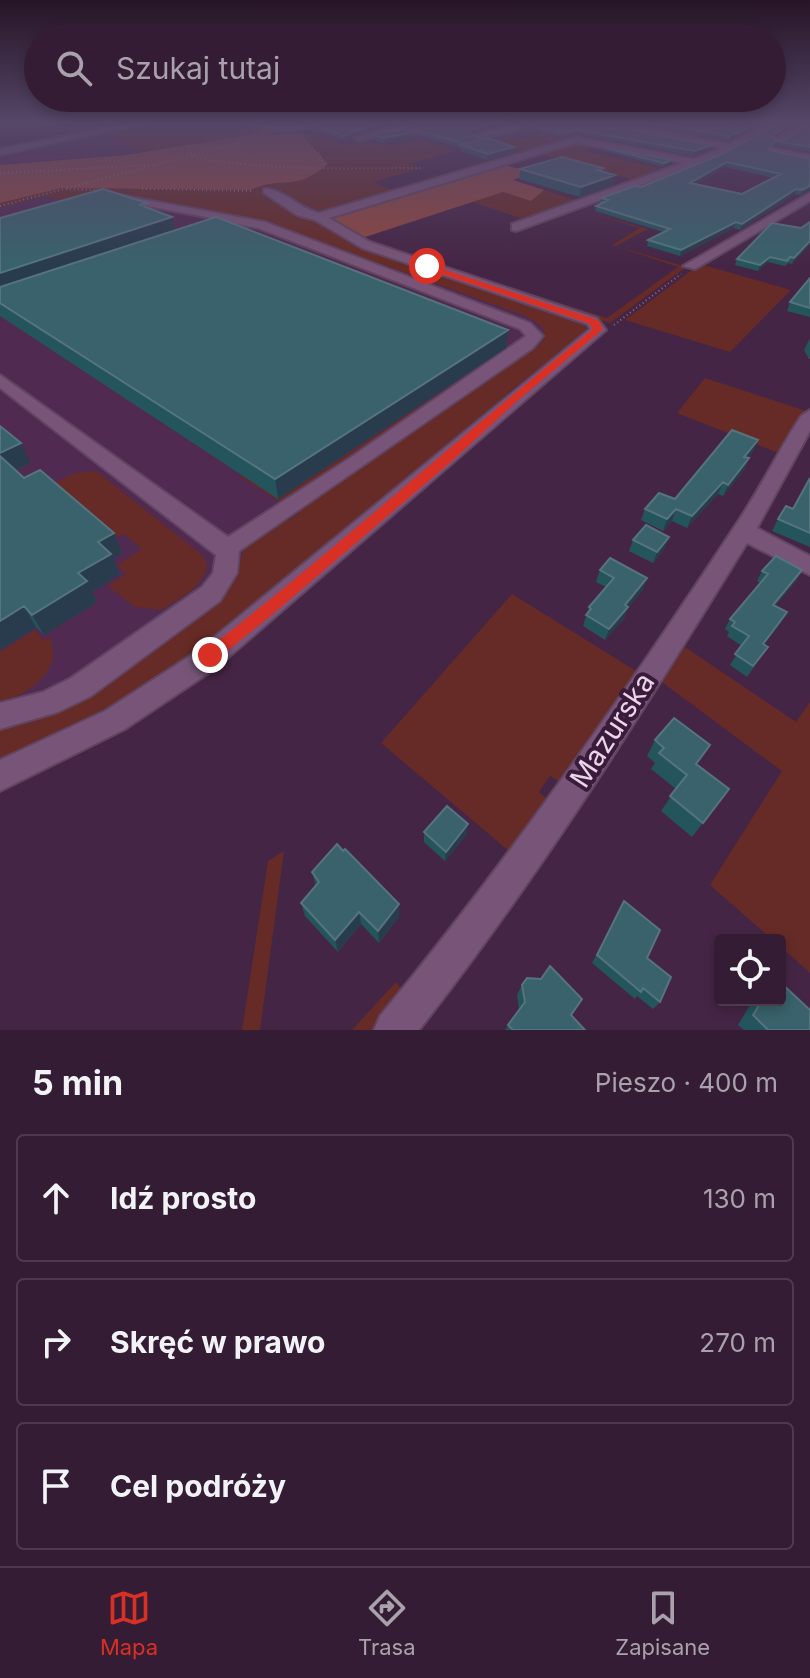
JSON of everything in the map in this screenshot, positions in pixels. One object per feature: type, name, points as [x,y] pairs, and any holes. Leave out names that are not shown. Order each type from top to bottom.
[{"type":"street","points":[[319,217],[475,170]]},
{"type":"street","points":[[516,227],[673,170]]},
{"type":"street","points":[[0,776],[91,734],[179,678],[281,599],[598,327],[592,321],[366,245],[319,217],[301,213],[268,191]]},
{"type":"street","points":[[104,192],[261,225],[496,315],[533,331],[535,336],[527,345],[354,465],[227,548]]},
{"type":"street","points":[[690,266],[810,196]]},
{"type":"street","points":[[197,233],[218,225],[222,219],[219,217]]},
{"type":"street","points":[[479,326],[496,315]]},
{"type":"street","points":[[503,336],[527,345]]},
{"type":"street","points":[[0,380],[227,548]]},
{"type":"street","name":"Mazurska","points":[[394,1030],[458,951],[524,861],[743,531],[810,416]]},
{"type":"street","points":[[743,531],[810,566]]},
{"type":"street","points":[[0,716],[48,703],[81,687],[211,594],[227,569],[227,548]]},
{"type":"path","points":[[0,173],[56,170]]},
{"type":"path","points":[[0,206],[133,170]]},
{"type":"path","points":[[64,189],[104,192]]},
{"type":"path","points":[[138,189],[268,191]]},
{"type":"path","points":[[598,327],[617,324],[690,266]]},
{"type":"shaded area","points":[[0,170],[320,170],[297,181],[251,190],[62,188],[0,203]]},
{"type":"shaded area","points":[[320,170],[414,170],[373,182],[395,191],[317,216],[295,211],[362,246],[583,322],[587,331],[514,388],[223,635],[114,710],[0,764],[0,725],[225,592],[248,542],[284,516],[289,520],[300,513],[295,509],[531,348],[535,349],[545,339],[543,327],[526,316],[262,221],[155,199],[91,194],[60,200],[45,196],[0,207],[0,203],[62,188],[251,190],[297,181]]},
{"type":"shaded area","points":[[486,170],[534,172],[513,180],[544,190],[531,201],[503,192],[359,239],[325,218]]},
{"type":"shaded area","points":[[598,170],[667,170],[640,177],[644,179],[637,181]]},
{"type":"shaded area","points":[[209,190],[295,211],[363,246],[586,324],[587,331],[0,751],[0,207],[57,192]]},
{"type":"shaded area","points":[[544,190],[581,202],[526,220],[473,202],[503,192],[531,201]]},
{"type":"shaded area","points":[[573,208],[648,229],[616,246],[683,266],[693,262],[610,323],[435,266],[446,264],[447,267],[607,318],[678,267],[612,245],[640,228]]},
{"type":"shaded area","points":[[700,264],[791,290],[730,352],[625,320]]},
{"type":"shaded area","points":[[464,377],[467,378],[280,502],[239,476],[279,499]]},
{"type":"shaded area","points":[[705,378],[806,411],[781,454],[677,413]]},
{"type":"shaded area","points":[[96,471],[201,554],[207,563],[206,571],[197,585],[162,610],[135,607],[108,586],[126,574],[117,565],[142,549],[124,534],[118,537],[54,483],[76,473]]},
{"type":"shaded area","points":[[512,594],[636,671],[644,660],[646,663],[565,785],[550,776],[539,792],[552,803],[501,878],[493,871],[509,851],[381,743]]},
{"type":"shaded area","points":[[35,630],[43,640],[49,637],[53,649],[48,670],[32,687],[0,704],[0,652]]},
{"type":"shaded area","points":[[679,643],[796,722],[810,702],[810,973],[786,951],[786,934],[766,934],[710,885],[782,771],[655,677]]},
{"type":"shaded area","points":[[284,851],[260,1030],[242,1030],[268,861]]},
{"type":"shaded area","points":[[396,982],[409,999],[383,1030],[352,1030]]},
{"type":"building","points":[[524,170],[597,170],[615,175],[581,187]]},
{"type":"building","points":[[683,170],[713,170],[690,183],[742,194],[781,174],[763,170],[810,170],[810,186],[796,189],[742,224],[736,222],[681,250],[648,240],[670,229],[596,206],[608,200],[601,198],[635,186],[641,187]]},
{"type":"building","points":[[103,189],[147,203],[140,205],[172,217],[0,273],[0,218]]},
{"type":"building","points":[[216,217],[508,330],[275,479],[0,303],[0,287]]},
{"type":"building","points":[[810,222],[810,241],[794,258],[790,257],[787,261],[770,257],[760,265],[737,259],[772,223],[801,228]]},
{"type":"building","points":[[810,278],[810,308],[790,302]]},
{"type":"building","points":[[0,426],[21,443],[0,453]]},
{"type":"building","points":[[732,430],[758,440],[744,457],[749,458],[728,485],[723,482],[692,516],[676,509],[667,519],[645,509],[659,493],[675,499]]},
{"type":"building","points":[[0,456],[24,478],[40,470],[114,533],[98,542],[111,554],[78,573],[87,581],[32,615],[24,606],[0,621]]},
{"type":"building","points":[[810,478],[810,533],[778,519],[786,506],[793,509]]},
{"type":"building","points":[[646,525],[669,537],[657,552],[633,540]]},
{"type":"building","points":[[776,556],[802,570],[773,605],[787,612],[763,644],[768,647],[753,666],[735,654],[749,636],[732,626],[735,622],[730,619],[768,574],[762,571]]},
{"type":"building","points":[[610,558],[647,578],[609,629],[586,615],[591,609],[589,607],[614,578],[600,570]]},
{"type":"building","points":[[674,718],[710,745],[696,764],[729,789],[703,823],[670,796],[687,775],[659,753],[664,748],[655,740]]},
{"type":"building","points":[[447,806],[468,824],[446,852],[424,832]]},
{"type":"building","points":[[337,844],[399,904],[378,931],[359,912],[335,940],[301,903],[319,882],[312,872]]},
{"type":"building","points":[[624,901],[660,930],[647,958],[671,977],[660,1002],[643,988],[641,992],[597,955]]},
{"type":"building","points":[[550,966],[582,999],[571,1015],[585,1030],[513,1030],[508,1025],[525,1002],[522,985],[527,978],[541,979]]},
{"type":"building","points":[[786,988],[810,1010],[810,1030],[768,1030],[753,1015],[758,1006],[786,1006]]},
{"type":"route","points":[[210,655],[269,609],[448,458],[513,398],[598,330],[592,321],[427,266]]}]
